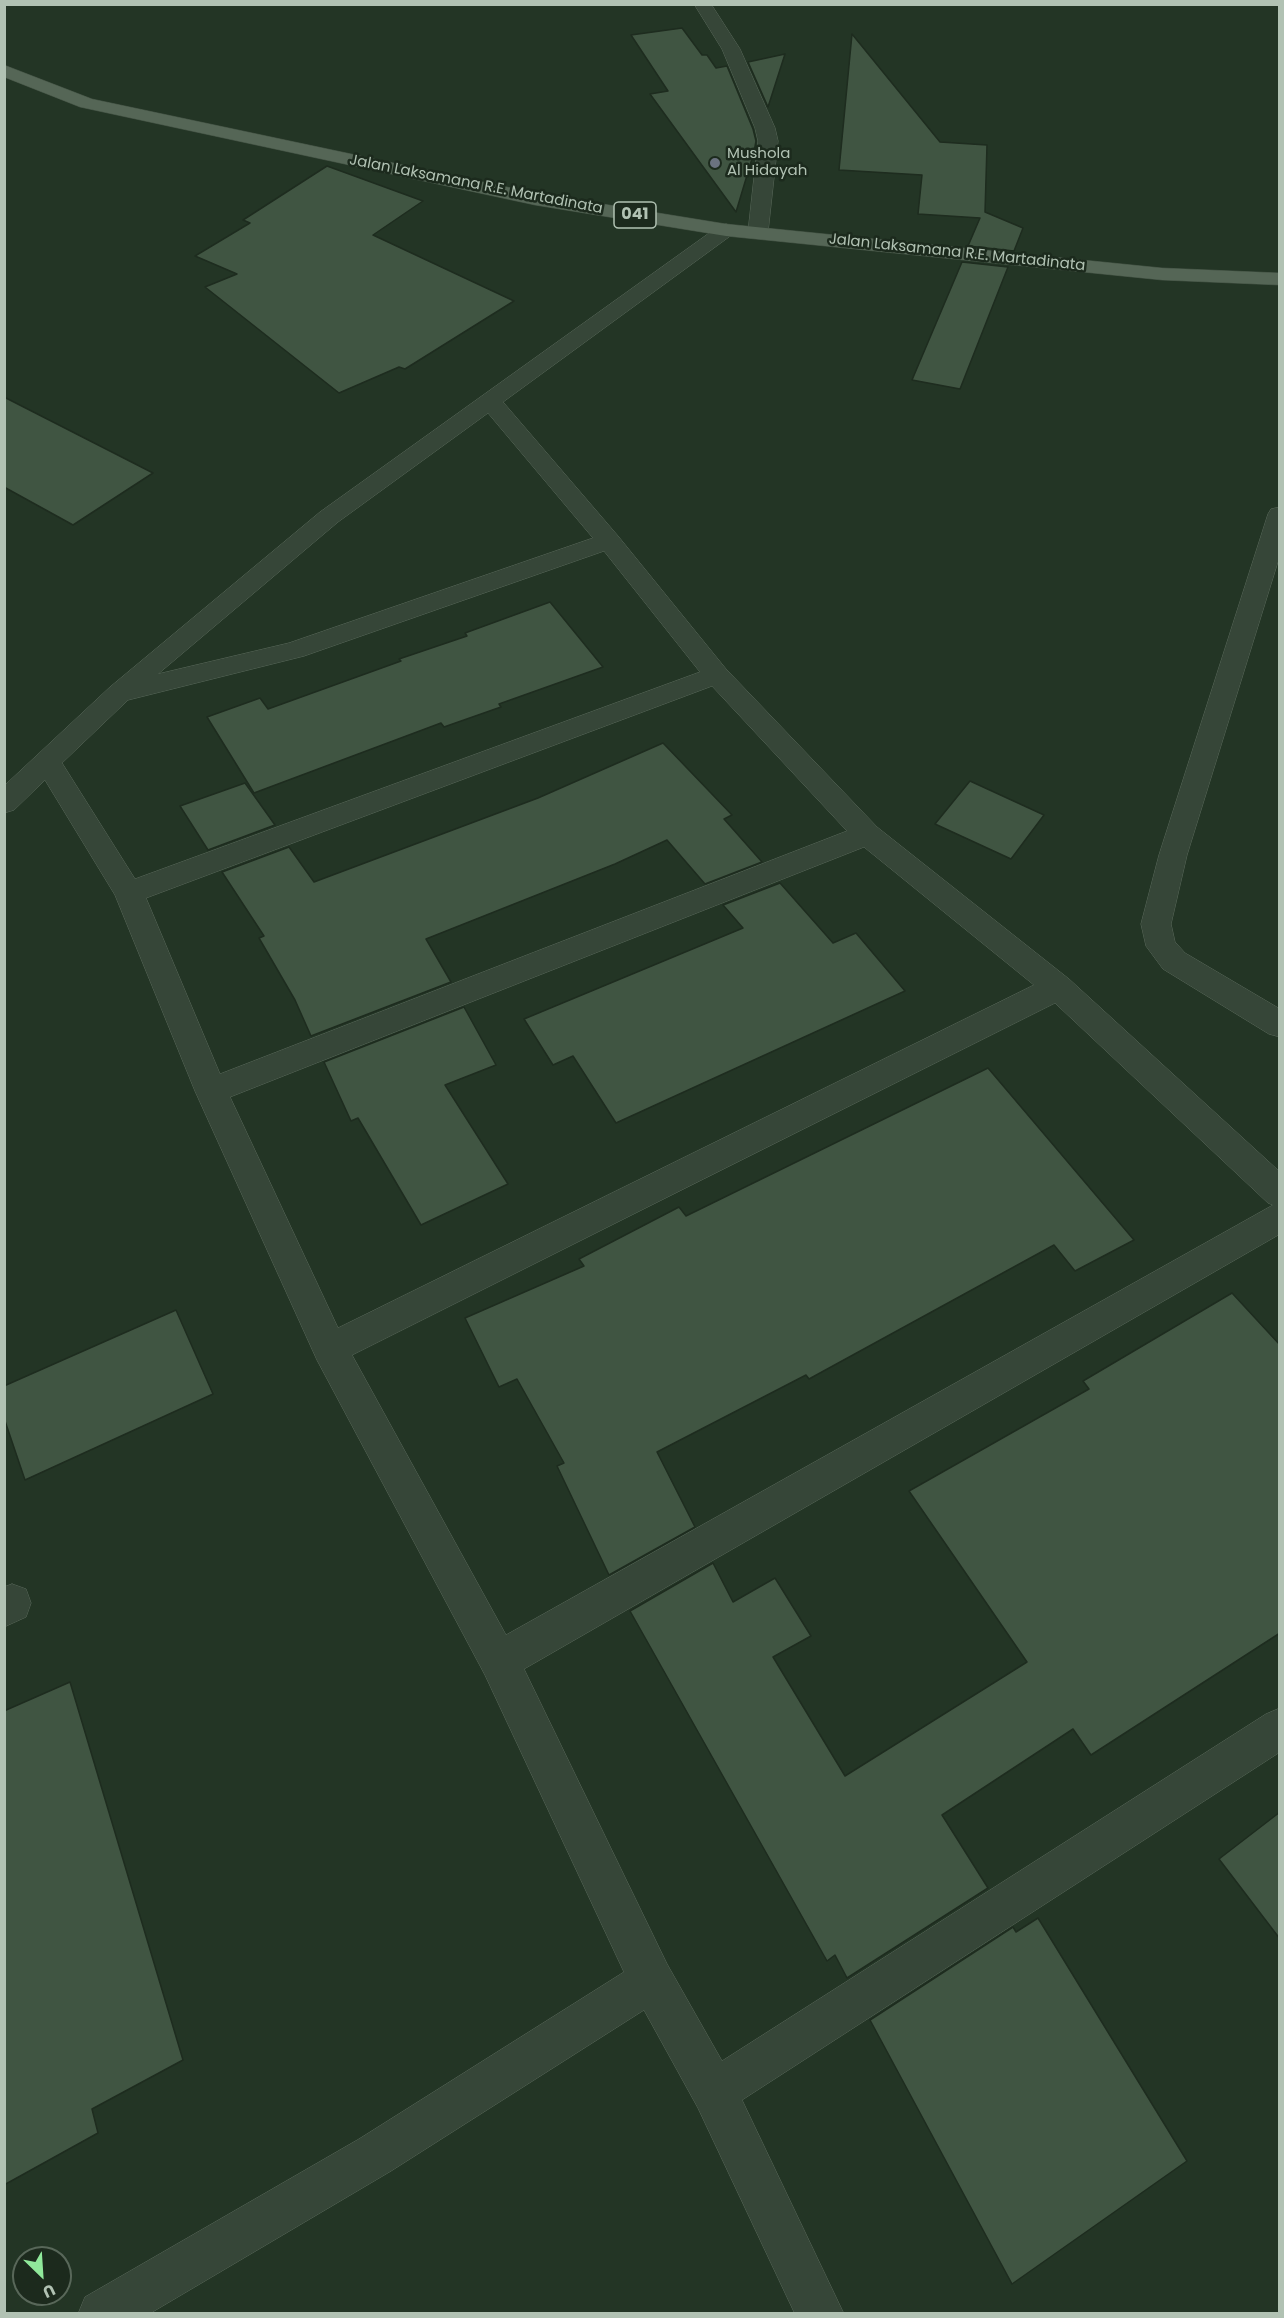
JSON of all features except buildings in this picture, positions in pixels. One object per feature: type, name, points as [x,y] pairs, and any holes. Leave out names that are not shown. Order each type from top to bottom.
[{"type":"main road","name":"Jalan Laksamana R.E. Martadinata","points":[[4,70],[87,103],[535,199],[726,230],[1162,274],[1280,279]]},
{"type":"street","points":[[702,4],[731,49],[765,128],[768,141],[758,232]]},
{"type":"street","points":[[4,803],[119,693],[329,517],[726,230]]},
{"type":"street","points":[[489,400],[609,541],[717,675],[867,834],[1058,987],[1280,1193]]},
{"type":"street","points":[[1280,514],[1173,855],[1156,924],[1161,946],[1174,961],[1280,1025]]},
{"type":"street","points":[[119,693],[296,650],[609,541]]},
{"type":"street","points":[[129,893],[717,675]]},
{"type":"street","points":[[48,763],[129,893],[211,1091],[330,1348],[500,1661],[651,1980],[714,2092],[820,2313]]},
{"type":"street","points":[[211,1091],[867,834]]},
{"type":"street","points":[[330,1348],[1058,987]]},
{"type":"street","points":[[500,1661],[1280,1217]]},
{"type":"street","points":[[714,2092],[1280,1728]]},
{"type":"street","points":[[102,2313],[375,2155],[651,1980]]},
{"type":"place","name":"Mushola Al Hidayah","points":[[715,163]]}]
